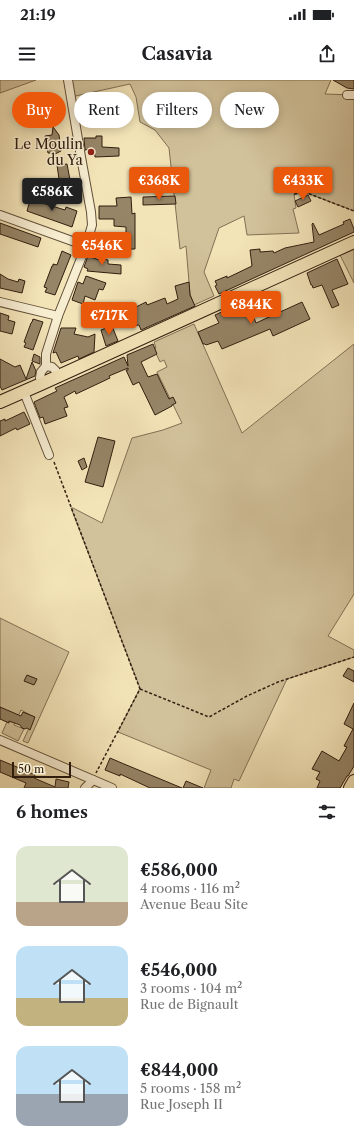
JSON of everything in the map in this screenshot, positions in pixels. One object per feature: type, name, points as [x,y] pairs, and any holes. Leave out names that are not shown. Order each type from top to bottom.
[{"type":"main road","points":[[0,402],[354,242]]},
{"type":"main road","points":[[350,788],[354,781]]},
{"type":"street","points":[[42,384],[40,378],[41,372],[46,366],[46,354],[58,316],[86,246],[92,225],[68,80]]},
{"type":"street","points":[[0,215],[86,246]]},
{"type":"street","points":[[0,302],[58,316]]},
{"type":"street","points":[[46,366],[52,367],[56,371],[57,377]]},
{"type":"street","points":[[24,392],[50,456]]},
{"type":"street","points":[[0,740],[112,788]]},
{"type":"street","points":[[85,788],[93,780]]},
{"type":"path","points":[[294,194],[307,193],[354,211]]},
{"type":"path","points":[[50,456],[52,457],[140,688],[209,717],[247,696],[278,682],[354,657]]},
{"type":"path","points":[[93,780],[140,688]]},
{"type":"shaded area","points":[[0,80],[36,80],[0,93]]},
{"type":"shaded area","points":[[68,80],[331,80],[325,94],[354,95],[354,211],[307,193],[294,194],[296,208],[293,209],[299,233],[247,235],[244,216],[219,228],[204,272],[214,296],[194,305],[190,294],[186,246],[180,249],[169,148],[155,130],[151,128],[212,128],[212,92],[142,92],[142,123],[140,122],[136,97],[130,84],[94,92],[74,92],[74,96],[71,97]]},
{"type":"shaded area","points":[[354,249],[354,283],[340,255]]},
{"type":"shaded area","points":[[194,324],[242,433],[354,344],[354,594],[328,636],[354,650],[354,657],[287,679],[239,781],[234,779],[231,788],[204,788],[211,770],[118,732],[140,688],[71,508],[102,523],[132,438],[163,430],[182,423],[157,372],[167,367],[164,360],[160,362],[154,349],[156,348],[154,342]]},
{"type":"shaded area","points":[[0,618],[69,652],[28,743],[23,741],[34,717],[21,710],[14,725],[24,729],[18,741],[2,733],[11,713],[0,708]]},
{"type":"building","points":[[333,80],[354,80],[354,89],[347,88]]},
{"type":"building","points":[[54,128],[59,135],[61,151],[55,154],[48,153],[45,136],[52,135]]},
{"type":"building","points":[[96,136],[102,136],[102,147],[119,148],[119,156],[95,157],[94,149],[85,150],[84,138],[96,138]]},
{"type":"building","points":[[67,164],[74,192],[63,194],[63,192],[58,193],[56,184],[58,183],[57,179],[59,179],[57,165]]},
{"type":"building","points":[[173,169],[174,182],[149,185],[148,171]]},
{"type":"building","points":[[308,195],[311,201],[298,207],[295,201]]},
{"type":"building","points":[[175,196],[176,204],[143,205],[143,197]]},
{"type":"building","points":[[31,197],[39,200],[39,202],[65,210],[66,207],[77,211],[72,227],[27,211]]},
{"type":"building","points":[[131,197],[132,214],[135,213],[135,249],[126,249],[126,227],[114,226],[114,219],[99,219],[99,206],[117,206],[116,198]]},
{"type":"building","points":[[350,219],[354,232],[219,294],[215,286],[217,285],[215,281],[227,276],[227,278],[252,266],[250,250],[260,249],[260,252],[273,251],[274,253],[285,248],[314,242],[313,223],[319,235],[344,224],[343,222]]},
{"type":"building","points":[[0,223],[41,238],[38,247],[0,234]]},
{"type":"building","points":[[62,251],[71,255],[55,295],[45,292],[47,288],[44,287],[53,264],[57,265]]},
{"type":"building","points":[[88,256],[99,260],[99,258],[108,260],[108,264],[121,265],[121,274],[87,271],[88,269],[84,267]]},
{"type":"building","points":[[337,259],[348,284],[332,290],[339,305],[332,308],[322,285],[313,288],[307,273]]},
{"type":"building","points":[[0,274],[8,279],[18,282],[19,279],[25,281],[22,293],[0,288]]},
{"type":"building","points":[[86,276],[106,283],[103,290],[99,289],[95,300],[85,296],[83,304],[72,300],[78,282],[83,284]]},
{"type":"building","points":[[189,282],[190,295],[195,306],[141,330],[139,325],[125,327],[124,314],[129,314],[128,311],[146,302],[147,305],[165,298],[167,304],[178,299],[175,286]]},
{"type":"building","points":[[302,302],[310,319],[273,336],[270,329],[222,349],[218,341],[206,345],[203,344],[198,332],[219,323],[215,315],[226,310],[227,312],[233,310],[234,312],[249,305],[256,323]]},
{"type":"building","points":[[0,313],[9,316],[8,320],[15,322],[12,334],[0,331]]},
{"type":"building","points":[[33,319],[43,322],[33,350],[24,347],[26,343],[24,342]]},
{"type":"building","points":[[112,326],[118,341],[106,346],[101,330]]},
{"type":"building","points":[[61,328],[76,328],[74,334],[88,337],[95,334],[94,352],[79,359],[78,356],[61,363],[56,352],[53,353]]},
{"type":"building","points":[[153,344],[157,354],[141,362],[148,377],[157,374],[169,399],[173,397],[176,403],[172,406],[155,415],[139,382],[133,385],[126,370],[128,370],[128,368],[109,376],[110,378],[76,394],[75,391],[64,397],[68,407],[64,408],[67,416],[45,424],[43,417],[40,418],[34,402],[57,391],[55,388],[124,357],[128,366],[127,355]]},
{"type":"building","points":[[34,354],[40,357],[40,364],[32,361]]},
{"type":"building","points":[[0,359],[15,367],[20,365],[26,379],[32,362],[36,371],[35,376],[2,390],[0,386]]},
{"type":"building","points":[[24,412],[30,424],[17,430],[16,428],[0,436],[0,421],[5,419],[5,421]]},
{"type":"building","points":[[98,437],[115,441],[103,487],[85,482]]},
{"type":"building","points":[[84,458],[87,467],[82,470],[78,461]]},
{"type":"building","points":[[348,668],[354,671],[354,682],[343,676]]},
{"type":"building","points":[[27,675],[37,679],[34,685],[24,681]]},
{"type":"building","points":[[354,703],[354,766],[340,788],[317,788],[320,781],[316,779],[320,772],[312,769],[322,751],[339,761],[347,747],[344,746],[353,729],[344,724]]},
{"type":"building","points":[[0,707],[21,716],[23,712],[35,717],[30,730],[27,728],[22,728],[20,725],[9,721],[9,723],[0,719]]},
{"type":"building","points":[[110,758],[182,788],[150,788],[120,774],[120,776],[105,770]]},
{"type":"building","points":[[0,760],[35,775],[34,778],[55,787],[56,779],[69,782],[68,788],[24,788],[26,783],[0,772]]},
{"type":"building","points":[[186,781],[203,788],[183,788]]},
{"type":"place","name":"Le Moulin du Ya","points":[[91,152]]}]
